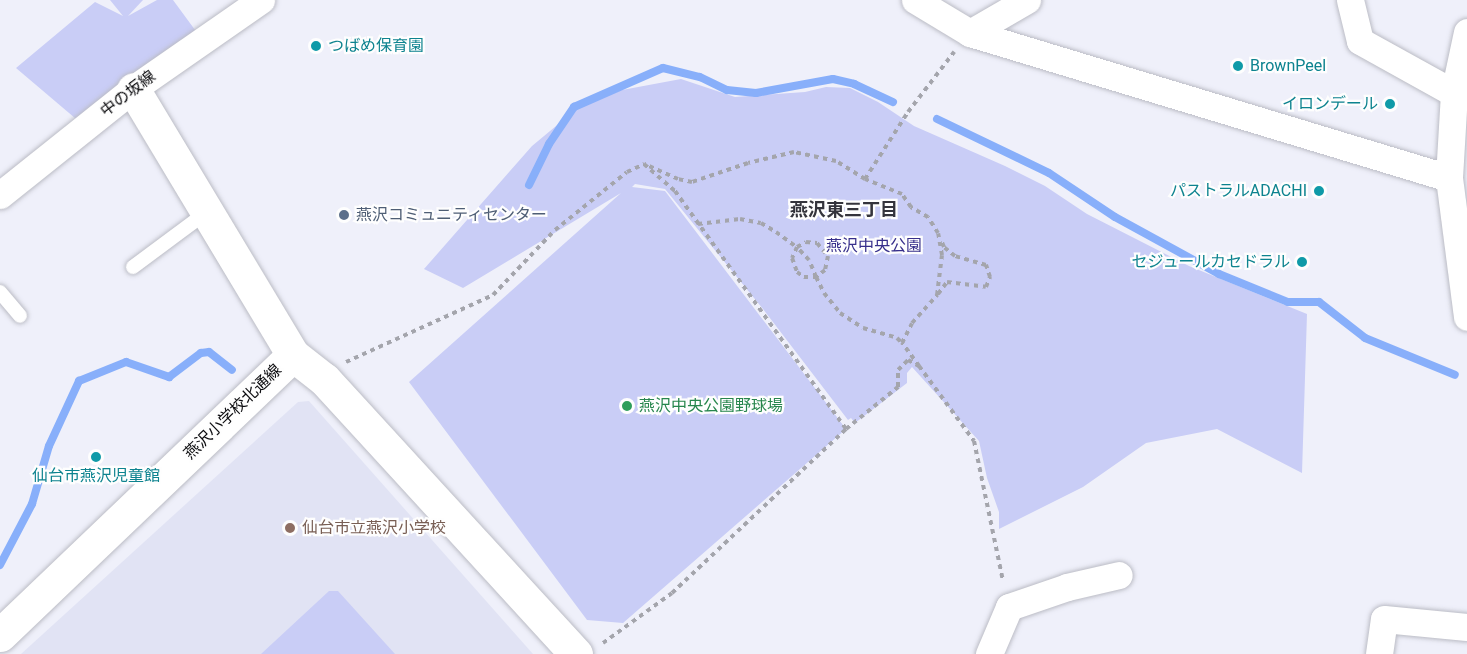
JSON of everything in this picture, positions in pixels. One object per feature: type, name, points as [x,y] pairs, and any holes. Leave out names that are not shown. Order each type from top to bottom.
[{"type":"street","name":"中の坂線","points":[[0,195],[133,89],[261,0]]},
{"type":"street","points":[[915,0],[970,33],[1449,178]]},
{"type":"street","points":[[970,33],[1027,0]]},
{"type":"street","points":[[1350,0],[1360,41],[1454,93]]},
{"type":"street","points":[[1467,32],[1454,93],[1449,178],[1467,317]]},
{"type":"street","name":"燕沢小学校北通線","points":[[0,635],[293,355],[133,89]]},
{"type":"street","points":[[293,355],[324,379],[587,650]]},
{"type":"street","points":[[989,654],[1009,607],[1067,588],[1119,575]]},
{"type":"street","points":[[1379,654],[1384,619],[1467,627]]},
{"type":"lane","points":[[133,267],[207,212]]},
{"type":"lane","points":[[0,292],[20,316]]},
{"type":"path","points":[[865,179],[908,112],[970,33]]},
{"type":"path","points":[[350,371],[342,364],[493,295],[555,230],[627,172],[644,164],[678,179],[692,182],[748,163],[794,152],[836,161],[865,179],[902,194],[910,207],[928,217],[944,247],[955,256],[986,265],[990,278],[986,287],[947,282],[912,323],[902,343]]},
{"type":"path","points":[[644,164],[675,191],[846,429]]},
{"type":"path","points":[[698,224],[741,219],[760,223],[797,247],[809,260],[824,293],[840,313],[863,328],[897,338],[902,343],[974,441],[1009,607]]},
{"type":"path","points":[[938,233],[942,255],[938,295]]},
{"type":"path","points":[[812,242],[826,250],[827,266],[816,277],[804,277],[794,269],[792,258],[797,247],[812,242]]},
{"type":"path","points":[[587,650],[672,593],[846,429],[898,387],[898,370],[908,360],[919,366]]},
{"type":"shaded area","name":"仙台市立燕沢小学校","points":[[309,401],[533,654],[21,654],[298,402]]},
{"type":"green space","points":[[110,0],[143,0],[128,16],[157,0],[173,0],[198,34],[82,124],[16,68],[95,2],[123,16]]},
{"type":"green space","name":"燕沢中央公園","points":[[681,79],[735,97],[805,92],[826,87],[850,88],[878,102],[914,126],[1045,186],[1087,214],[1189,266],[1307,314],[1302,473],[1217,429],[1146,443],[1083,487],[999,529],[999,512],[987,478],[979,441],[912,367],[907,373],[907,383],[855,423],[851,418],[848,420],[763,309],[665,189],[635,184],[632,187],[665,191],[846,429],[623,623],[587,620],[409,382],[621,193],[463,288],[424,269],[532,146],[580,106],[622,90]]},
{"type":"green space","points":[[329,591],[338,591],[395,654],[261,654]]},
{"type":"waterway","points":[[529,185],[549,144],[574,107],[663,68],[700,77],[727,90],[756,93],[833,79],[854,84],[893,102]]},
{"type":"waterway","points":[[937,119],[1049,173],[1115,217],[1219,274],[1288,302],[1319,302],[1365,338],[1455,375]]},
{"type":"waterway","points":[[0,565],[32,504],[49,446],[79,381],[126,362],[169,377],[201,353],[209,352],[232,370]]},
{"type":"place","name":"つばめ保育園","points":[[316,46]]},
{"type":"place","name":"BrownPeel","points":[[1238,66]]},
{"type":"place","name":"イロンデール","points":[[1390,104]]},
{"type":"place","name":"パストラルADACHI","points":[[1319,191]]},
{"type":"place","name":"燕沢コミュニティセンター","points":[[344,215]]},
{"type":"place","name":"セジュールカセドラル","points":[[1302,262]]},
{"type":"place","name":"燕沢中央公園野球場","points":[[627,406]]},
{"type":"place","name":"仙台市燕沢児童館","points":[[96,457]]},
{"type":"place","name":"仙台市立燕沢小学校","points":[[290,528]]},
{"type":"district","name":"燕沢東三丁目","points":[[844,210]]}]
